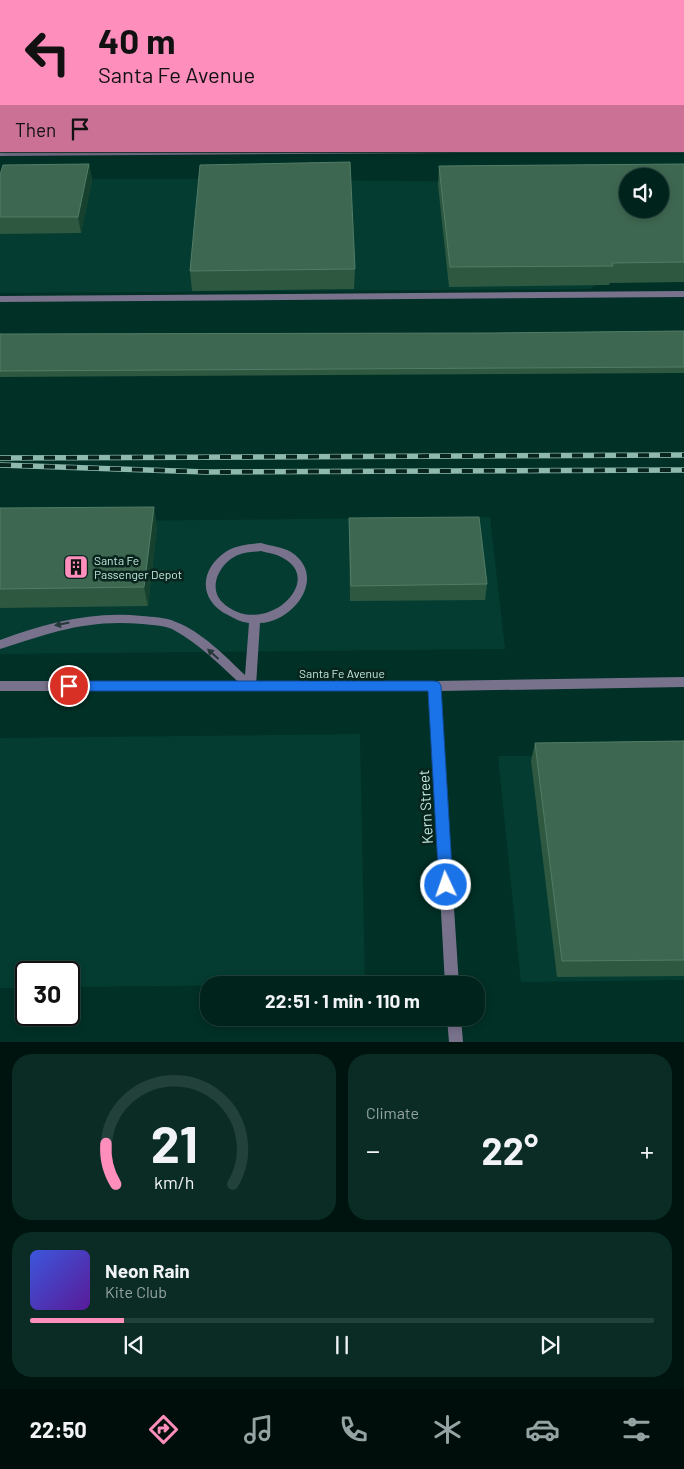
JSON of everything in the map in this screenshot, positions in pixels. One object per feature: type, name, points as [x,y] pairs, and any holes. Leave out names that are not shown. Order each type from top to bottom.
[{"type":"street","points":[[0,154],[194,152]]},
{"type":"street","points":[[0,299],[684,294]]},
{"type":"street","points":[[261,547],[275,549],[288,555],[298,564],[303,575],[303,586],[298,598],[289,608],[276,615],[255,619],[231,614],[220,606],[212,595],[210,584],[213,572],[232,553],[246,548],[261,547]]},
{"type":"street","points":[[0,645],[45,628],[96,618],[134,618],[173,624],[195,637],[250,686]]},
{"type":"street","points":[[250,686],[255,619]]},
{"type":"street","name":"Santa Fe Avenue","points":[[0,686],[434,686],[684,682]]},
{"type":"street","name":"Kern Street","points":[[434,686],[451,976]]},
{"type":"street","points":[[455,1026],[456,1042]]},
{"type":"shaded area","points":[[0,179],[584,183],[606,277],[590,289],[0,293]]},
{"type":"shaded area","points":[[490,517],[505,649],[0,654],[0,522]]},
{"type":"shaded area","points":[[360,734],[365,976],[200,976],[200,986],[80,987],[80,961],[15,961],[15,988],[0,988],[0,738]]},
{"type":"shaded area","points":[[684,754],[684,980],[521,982],[498,756]]},
{"type":"building","points":[[350,162],[355,269],[190,271],[200,165]]},
{"type":"building","points":[[89,164],[78,217],[0,217],[0,175],[3,165]]},
{"type":"building","points":[[684,164],[684,262],[612,263],[613,266],[450,267],[439,166]]},
{"type":"building","points":[[684,331],[684,367],[0,371],[0,334]]},
{"type":"building","name":"Santa Fe Passenger Depot","points":[[154,507],[144,587],[0,589],[0,508]]},
{"type":"building","points":[[479,517],[487,584],[351,586],[349,518]]},
{"type":"building","points":[[684,741],[684,960],[562,961],[535,743]]},
{"type":"railway","points":[[0,458],[684,455]]},
{"type":"railway","points":[[0,465],[206,472],[684,470]]},
{"type":"place","name":"Santa Fe Passenger Depot","points":[[76,567]]},
{"type":"route","points":[[69,686],[434,686],[446,885]]}]
